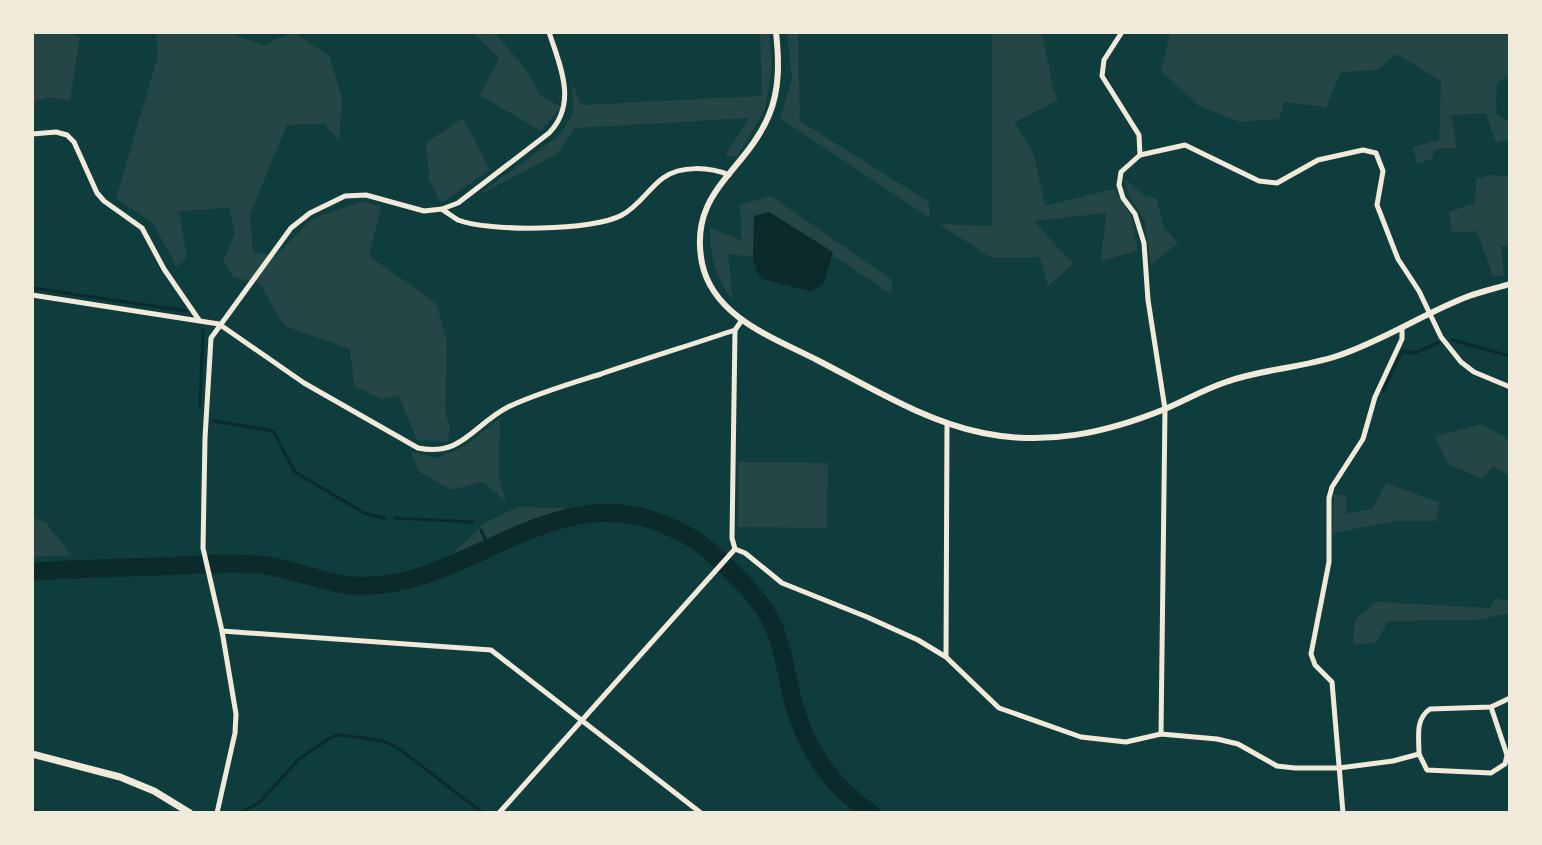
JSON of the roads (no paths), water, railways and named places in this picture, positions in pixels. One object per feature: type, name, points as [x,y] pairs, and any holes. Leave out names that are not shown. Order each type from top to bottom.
[{"type":"main road","points":[[32,754],[120,777],[154,791],[190,813]]},
{"type":"street","points":[[217,813],[235,733],[236,714],[222,631],[203,548],[211,338],[291,228],[310,213],[345,196],[366,195],[424,211],[442,209],[458,203],[559,123],[566,94],[549,32]]},
{"type":"street","points":[[776,32],[777,87],[769,115],[753,145],[709,199],[701,223],[699,246],[710,288],[721,303],[742,320],[947,424],[1027,438],[1063,438],[1107,430],[1238,378],[1340,355],[1470,296],[1510,284]]},
{"type":"street","points":[[1122,32],[1104,60],[1102,76],[1139,135],[1140,155]]},
{"type":"street","points":[[32,134],[56,132],[67,135],[74,142],[97,193],[142,228],[164,269],[200,321]]},
{"type":"street","points":[[1161,734],[1165,409],[1151,327],[1144,243],[1135,214],[1123,198],[1119,185],[1121,172],[1140,155],[1185,145],[1259,181],[1277,183],[1318,160],[1363,150],[1376,153],[1383,171],[1377,205],[1398,259],[1419,291],[1441,337],[1461,362],[1474,372],[1510,387]]},
{"type":"street","points":[[442,209],[459,220],[492,225],[569,227],[620,216],[636,206],[663,178],[674,173],[699,169],[717,170],[729,175]]},
{"type":"street","points":[[32,295],[219,324],[304,383],[418,448],[434,451],[462,442],[492,417],[537,395],[735,330]]},
{"type":"street","points":[[499,813],[733,551],[735,330],[742,320]]},
{"type":"street","points":[[1343,813],[1332,682],[1315,665],[1311,654],[1329,562],[1329,498],[1332,487],[1363,439],[1375,397],[1402,339],[1402,327]]},
{"type":"street","points":[[946,657],[947,424]]},
{"type":"street","points":[[733,551],[745,553],[782,583],[893,629],[946,657],[999,708],[1081,737],[1126,742],[1161,734],[1238,744],[1277,766],[1339,768],[1393,761],[1419,754]]},
{"type":"street","points":[[222,631],[491,650],[701,813]]},
{"type":"street","points":[[1491,707],[1507,755],[1505,764],[1491,773],[1427,770],[1419,754],[1422,714],[1430,709],[1491,707],[1510,698]]},
{"type":"waterway","points":[[33,288],[186,311]]},
{"type":"waterway","points":[[200,407],[203,330]]},
{"type":"waterway","points":[[1452,340],[1510,356]]},
{"type":"waterway","points":[[1383,391],[1402,351],[1414,353],[1438,343]]},
{"type":"waterway","points":[[214,421],[273,431],[295,472],[366,514],[385,518]]},
{"type":"waterway","points":[[32,572],[239,563],[275,567],[363,586],[400,582],[436,571],[540,526],[576,516],[613,513],[652,520],[701,544],[739,579],[762,606],[777,634],[793,701],[805,735],[832,778],[871,813]]},
{"type":"waterway","points":[[395,518],[473,522]]},
{"type":"waterway","points":[[481,530],[489,547]]},
{"type":"waterway","points":[[239,813],[259,803],[299,759],[338,735],[383,741],[398,748],[483,813]]}]
